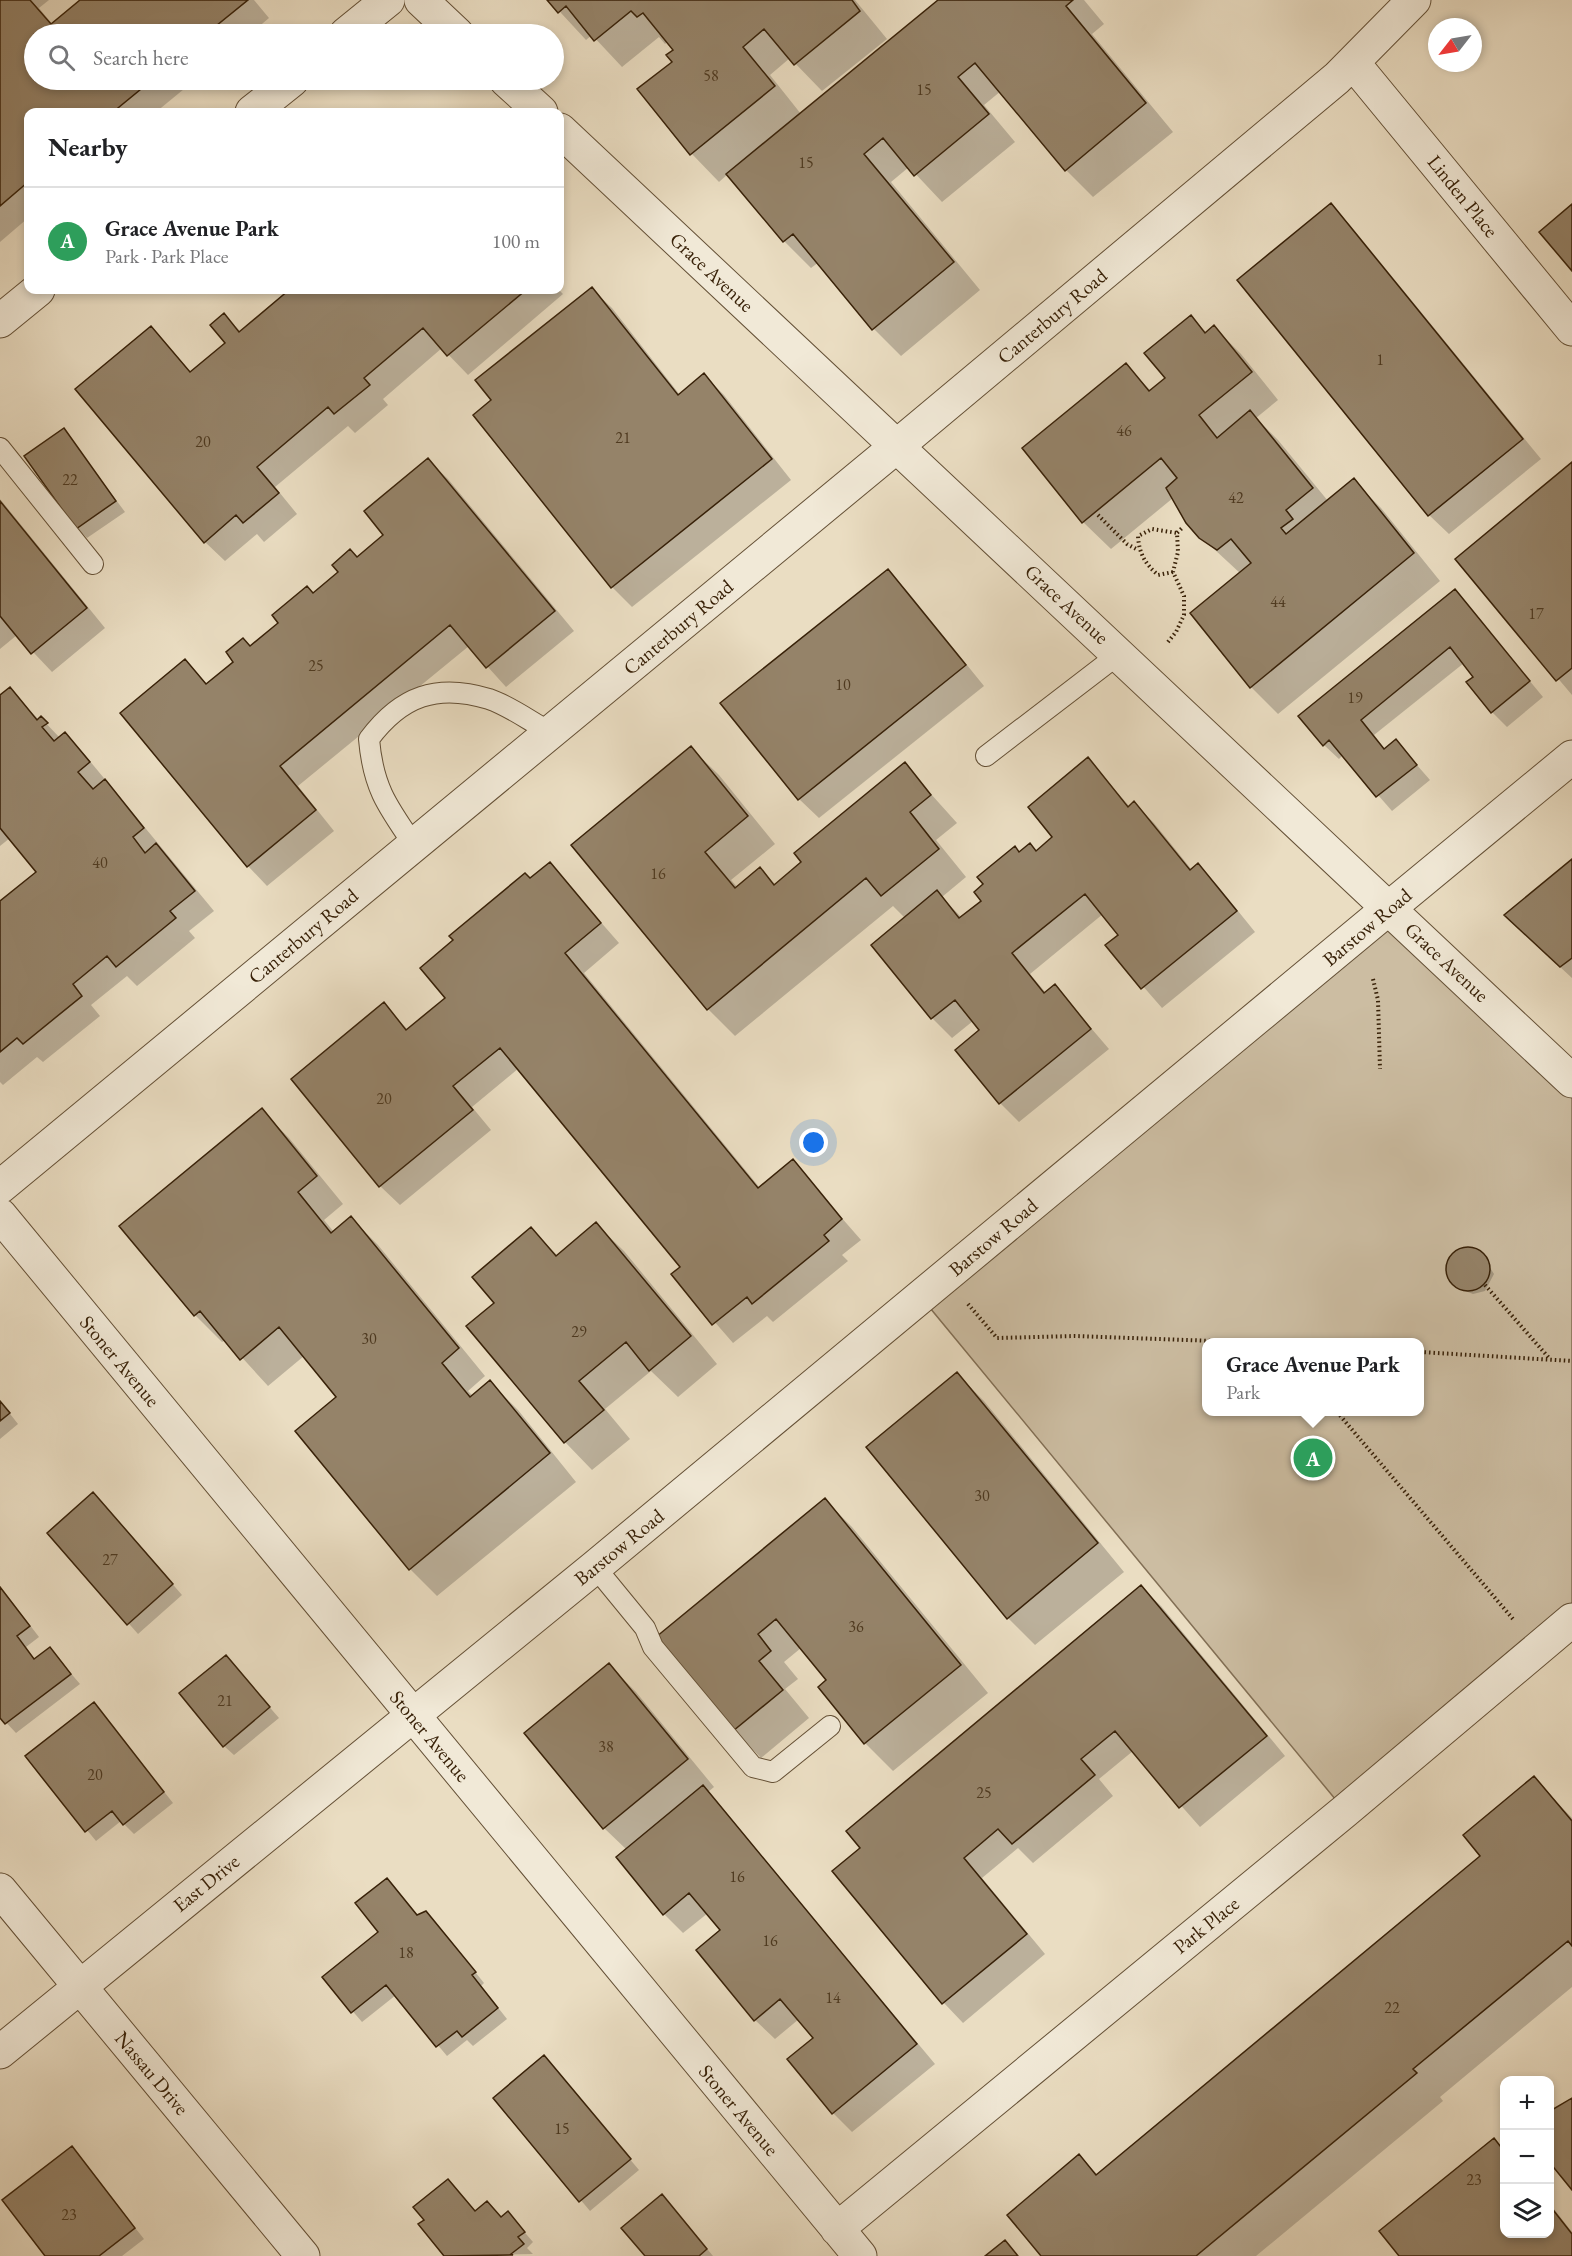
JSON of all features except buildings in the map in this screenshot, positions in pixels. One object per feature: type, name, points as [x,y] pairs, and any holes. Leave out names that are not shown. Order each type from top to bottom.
[{"type":"street","points":[[358,24],[388,0]]},
{"type":"street","points":[[421,0],[447,24]]},
{"type":"street","name":"Canterbury Road","points":[[0,1187],[897,446],[1354,64],[1414,0]]},
{"type":"street","name":"Linden Place","points":[[1354,64],[1572,329]]},
{"type":"street","points":[[257,108],[280,90]]},
{"type":"street","points":[[517,90],[537,108]]},
{"type":"street","name":"Grace Avenue","points":[[564,134],[1572,1081]]},
{"type":"street","points":[[0,321],[33,294]]},
{"type":"street","name":"Barstow Road","points":[[412,1714],[596,1567],[1572,757]]},
{"type":"street","name":"Stoner Avenue","points":[[0,1215],[860,2256]]},
{"type":"street","name":"Park Place","points":[[837,2229],[1336,1818],[1572,1620]]},
{"type":"street","name":"East Drive","points":[[0,2052],[412,1714]]},
{"type":"street","name":"Nassau Drive","points":[[0,1890],[303,2256]]},
{"type":"lane","points":[[0,448],[93,564]]},
{"type":"lane","points":[[986,756],[1119,654]]},
{"type":"lane","points":[[414,844],[386,805],[372,770],[369,739],[385,718],[404,704],[426,694],[455,694],[490,699],[550,732]]},
{"type":"lane","points":[[596,1567],[645,1628],[653,1647],[753,1767],[773,1772],[830,1726]]},
{"type":"path","points":[[1098,515],[1127,544],[1139,550]]},
{"type":"path","points":[[1173,572],[1158,575],[1149,567],[1139,550],[1138,536],[1152,529],[1176,533],[1182,528]]},
{"type":"path","points":[[1168,642],[1184,615],[1184,596],[1173,572],[1178,552],[1176,533]]},
{"type":"path","points":[[1373,979],[1378,1000],[1380,1069]]},
{"type":"path","points":[[1485,1285],[1550,1360]]},
{"type":"path","points":[[966,1301],[997,1338],[1075,1336],[1202,1341]]},
{"type":"path","points":[[1424,1352],[1572,1361]]},
{"type":"path","points":[[1340,1416],[1538,1648]]},
{"type":"shaded area","points":[[1389,908],[1572,1081],[1572,1620],[1345,1811],[921,1297]]},
{"type":"place","name":"Grace Avenue Park","points":[[1313,1458]]}]
